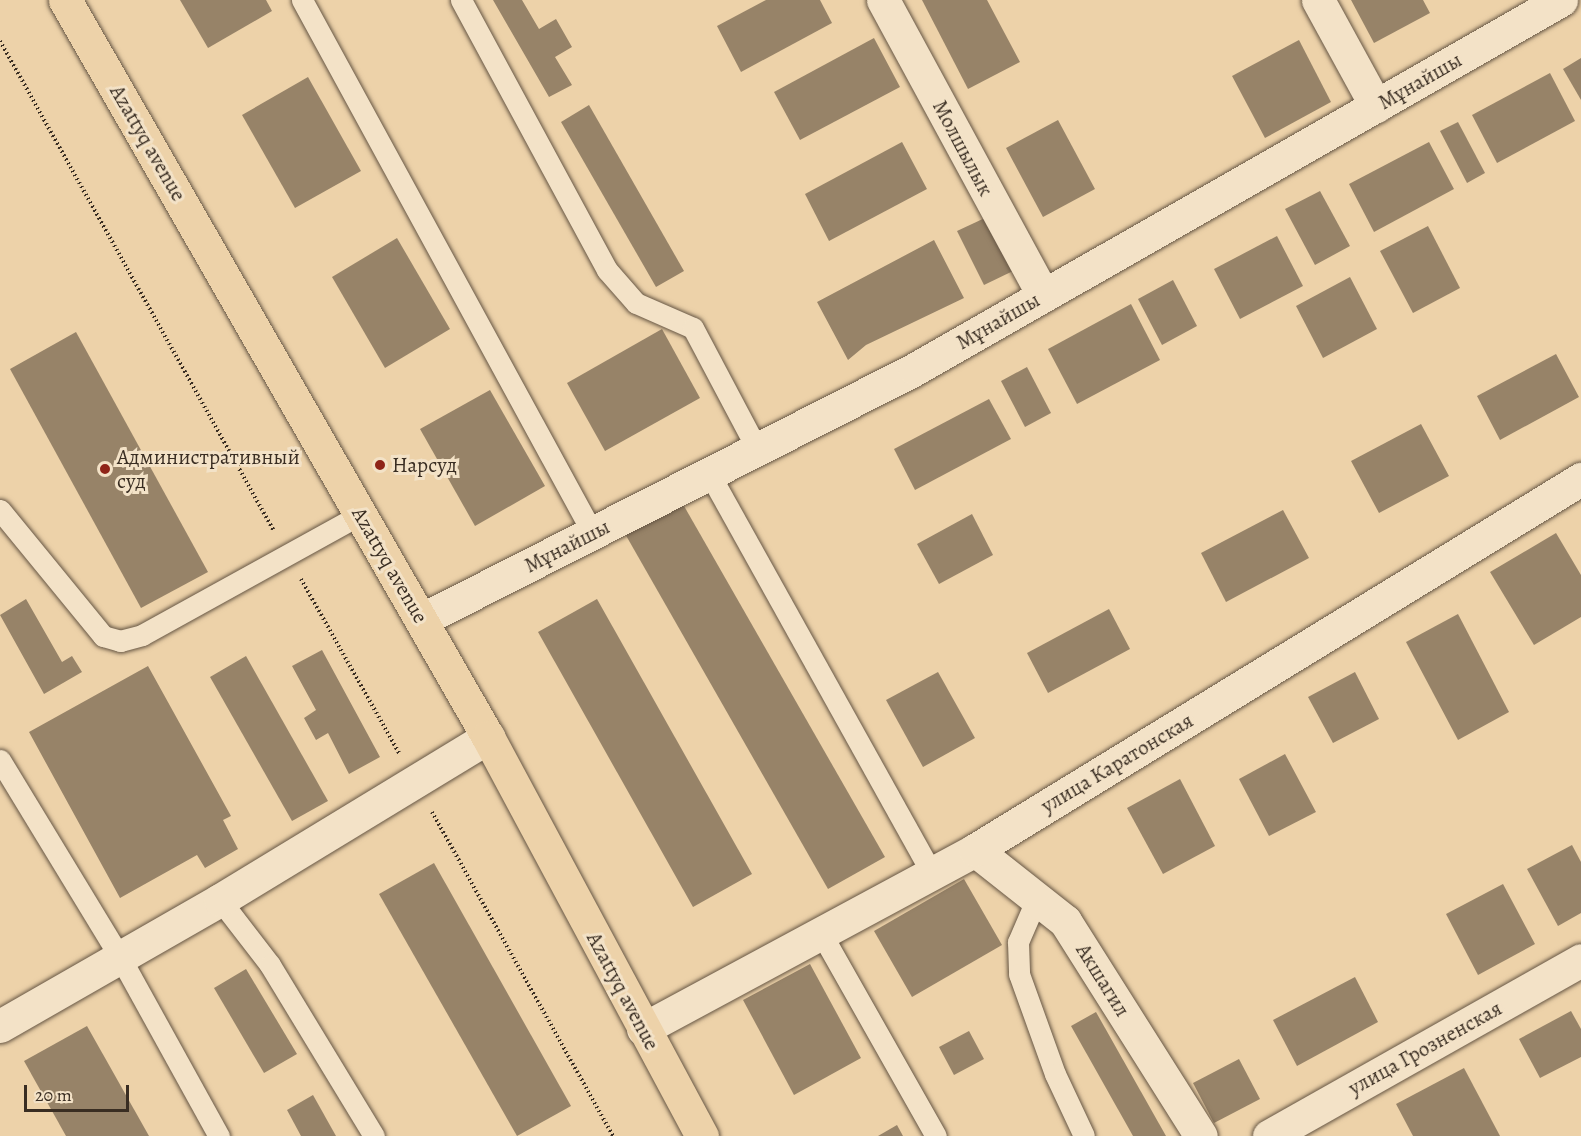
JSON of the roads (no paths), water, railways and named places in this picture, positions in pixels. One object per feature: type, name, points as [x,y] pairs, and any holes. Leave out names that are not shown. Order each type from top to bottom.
[{"type":"main road","name":"Azattyq avenue","points":[[66,0],[488,737],[702,1136]]},
{"type":"street","name":"Молшылык","points":[[884,0],[1043,295]]},
{"type":"street","points":[[1318,0],[1376,106]]},
{"type":"street","name":"Мұнайшы","points":[[421,620],[915,369],[1561,0]]},
{"type":"street","name":"улица Каратонская","points":[[643,1029],[975,850],[1581,480]]},
{"type":"street","points":[[0,1026],[220,900],[488,737]]},
{"type":"street","name":"Акшагил","points":[[975,850],[1065,921],[1201,1136]]},
{"type":"street","name":"улица Грозненская","points":[[1269,1136],[1581,960]]},
{"type":"lane","points":[[302,0],[592,532]]},
{"type":"lane","points":[[460,0],[607,270],[636,303],[693,328],[757,448]]},
{"type":"lane","points":[[709,473],[932,873]]},
{"type":"lane","points":[[0,510],[103,636],[120,641],[141,635],[289,557],[361,514]]},
{"type":"lane","points":[[0,760],[120,957],[219,1136]]},
{"type":"lane","points":[[1037,898],[1018,942],[1019,974],[1055,1074],[1084,1136]]},
{"type":"lane","points":[[220,900],[270,965],[374,1136]]},
{"type":"lane","points":[[821,933],[936,1136]]},
{"type":"place","name":"Нарсуд","points":[[380,465]]},
{"type":"place","name":"Административный суд","points":[[105,469]]}]
